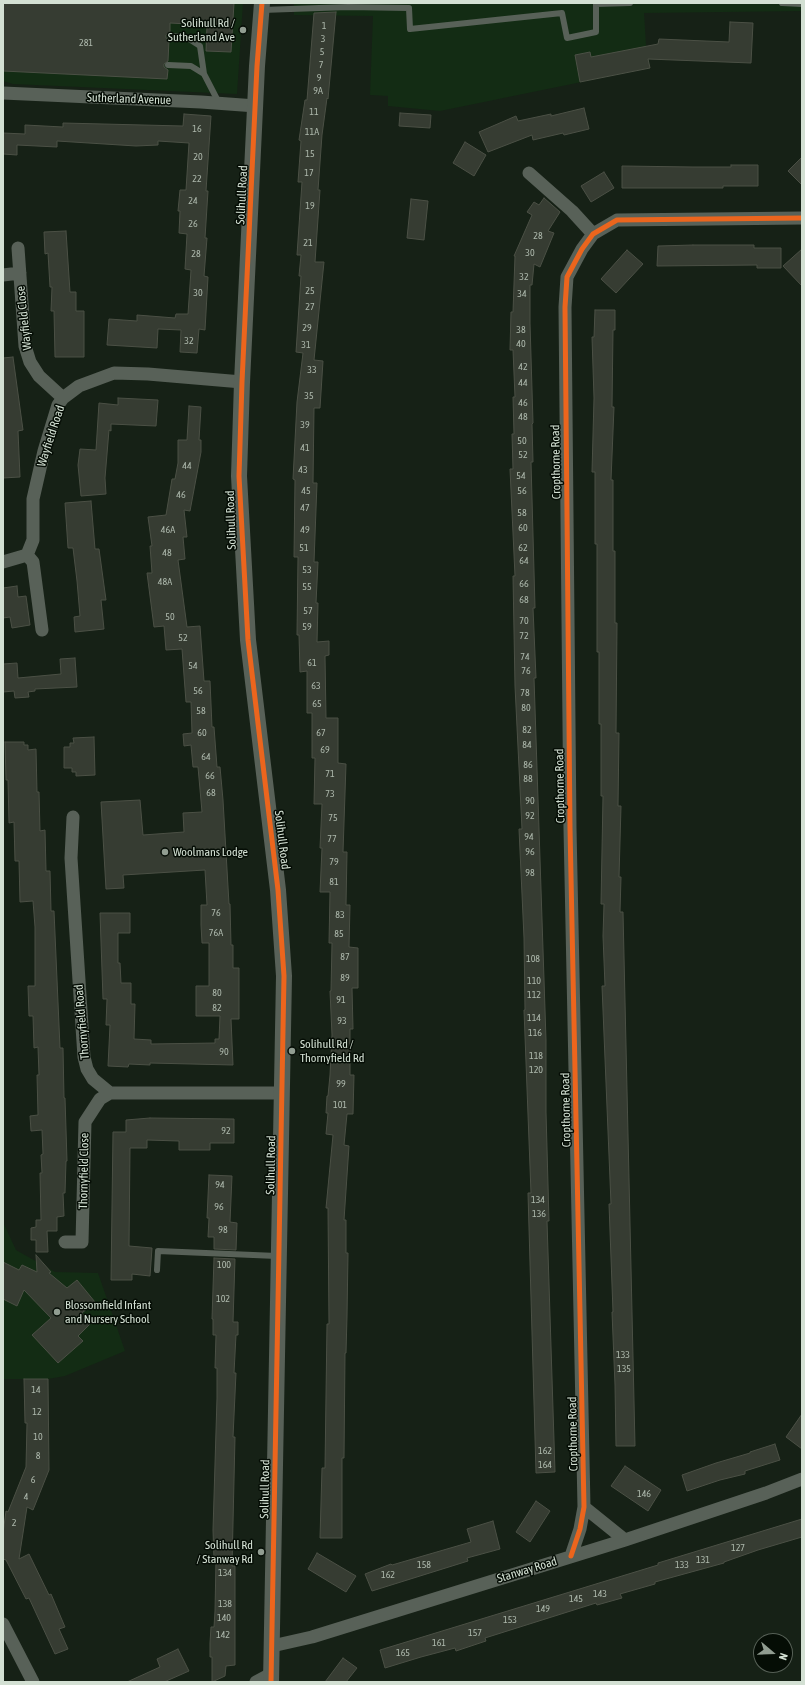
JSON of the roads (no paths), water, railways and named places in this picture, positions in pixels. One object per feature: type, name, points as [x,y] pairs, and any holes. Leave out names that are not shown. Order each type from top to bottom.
[{"type":"street","name":"Solihull Road","points":[[262,7],[242,382],[239,476],[242,556],[248,640],[278,890],[284,976],[271,1678]]},
{"type":"street","name":"Sutherland Avenue","points":[[3,93],[256,106]]},
{"type":"street","points":[[528,172],[572,211],[593,234]]},
{"type":"street","name":"Cropthorne Road","points":[[571,1556],[580,1529],[584,1507],[570,828],[565,307],[567,277],[582,249],[593,234],[617,220],[802,218]]},
{"type":"street","name":"Wayfield Close","points":[[18,248],[25,346],[30,362],[39,376],[63,398]]},
{"type":"street","name":"Wayfield Close","points":[[3,275],[20,273]]},
{"type":"street","name":"Wayfield Road","points":[[27,555],[33,540],[33,499],[42,458],[53,418],[58,405],[63,398],[78,386],[114,373],[148,374],[242,382]]},
{"type":"street","points":[[3,562],[27,555],[33,562],[42,630]]},
{"type":"street","name":"Thornyfield Road","points":[[73,817],[71,858],[84,1057],[87,1069],[93,1080],[110,1093]]},
{"type":"street","points":[[110,1093],[282,1093]]},
{"type":"street","name":"Thornyfield Close","points":[[65,1242],[82,1242],[85,1122],[100,1099],[110,1093]]},
{"type":"street","name":"Stanway Road","points":[[272,1646],[312,1637],[625,1540],[766,1493],[802,1479]]},
{"type":"street","points":[[584,1507],[625,1540]]},
{"type":"street","points":[[3,1624],[33,1682]]},
{"type":"street","points":[[256,1682],[271,1678]]},
{"type":"lane","points":[[262,7],[409,8],[410,29],[562,13],[567,38],[596,32],[596,4],[630,3]]},
{"type":"lane","points":[[782,3],[802,4]]},
{"type":"lane","points":[[170,36],[186,38],[200,46],[204,74],[219,103]]},
{"type":"lane","points":[[168,65],[191,66],[204,74]]},
{"type":"lane","points":[[158,1270],[158,1251],[279,1256]]},
{"type":"place","name":"Solihull Rd / Sutherland Ave","points":[[243,30]]},
{"type":"place","name":"Woolmans Lodge","points":[[165,852]]},
{"type":"place","name":"Solihull Rd / Thornyfield Rd","points":[[292,1051]]},
{"type":"place","name":"Blossomfield Infant and Nursery School","points":[[57,1312]]},
{"type":"place","name":"Solihull Rd / Stanway Rd","points":[[261,1552]]}]
